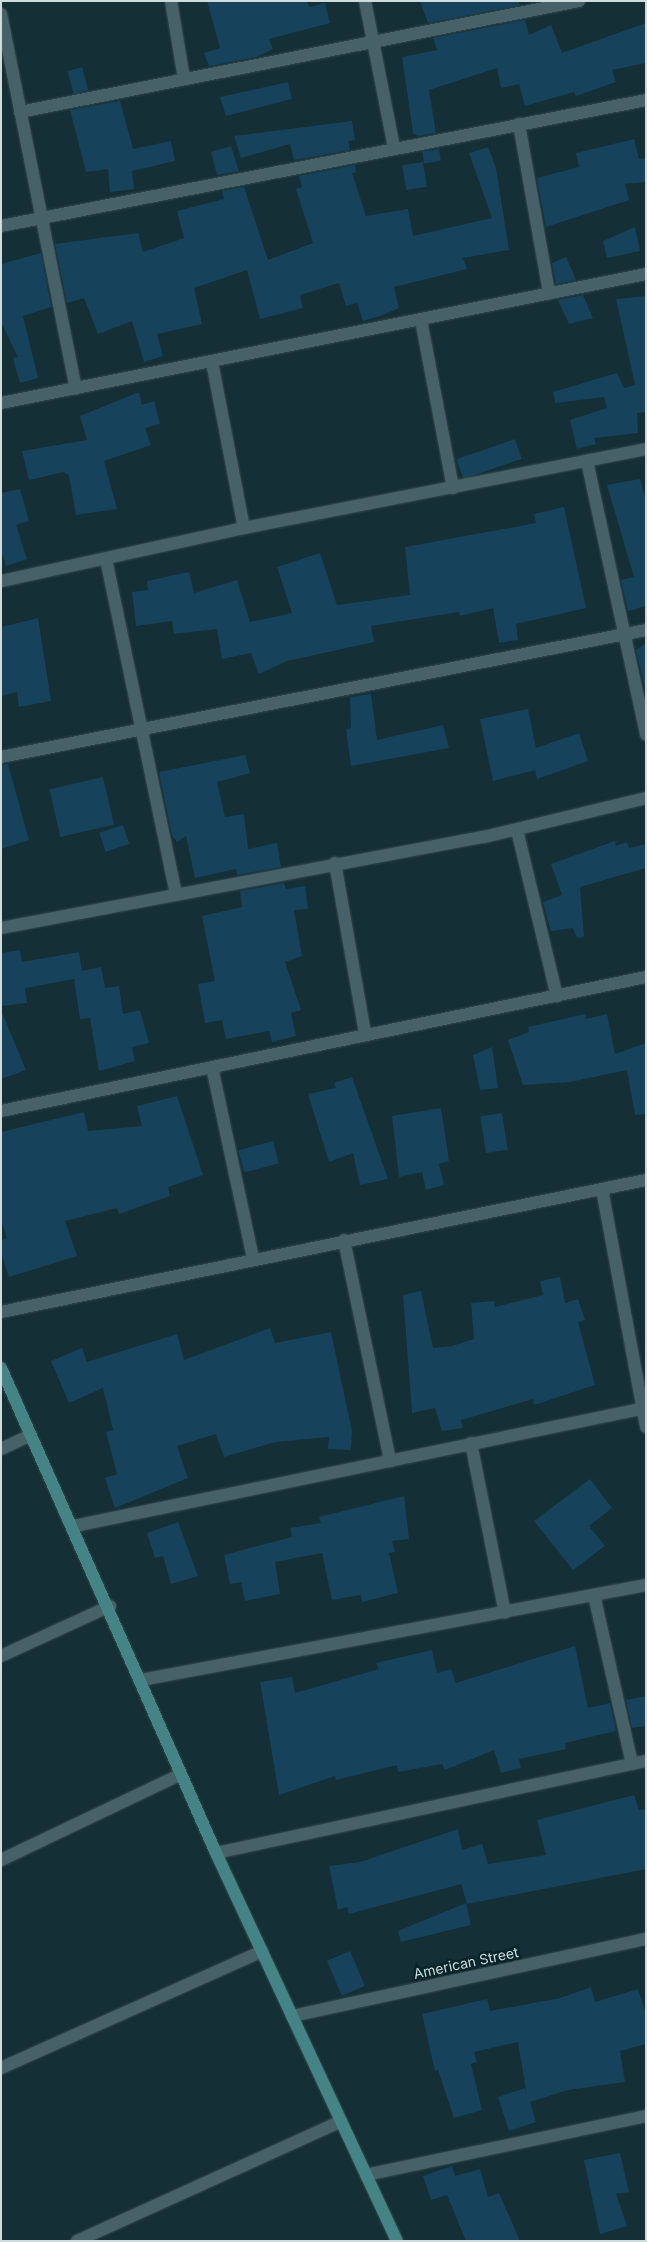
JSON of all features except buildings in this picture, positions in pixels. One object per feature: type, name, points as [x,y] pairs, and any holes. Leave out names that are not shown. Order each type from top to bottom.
[{"type":"street","points":[[171,1],[184,79]]},
{"type":"street","points":[[365,1],[394,148]]},
{"type":"street","points":[[20,112],[374,42],[544,4],[579,1]]},
{"type":"street","points":[[1,14],[40,218],[76,388]]},
{"type":"street","points":[[1,226],[646,100]]},
{"type":"street","points":[[519,124],[549,294]]},
{"type":"street","points":[[1,404],[646,274]]},
{"type":"street","points":[[421,320],[452,488]]},
{"type":"street","points":[[212,362],[244,528]]},
{"type":"street","points":[[1,581],[244,528],[646,450]]},
{"type":"street","points":[[586,461],[646,735]]},
{"type":"street","points":[[106,559],[138,727],[176,894]]},
{"type":"street","points":[[1,757],[138,727],[646,630]]},
{"type":"street","points":[[1,928],[335,863],[517,830],[646,798]]},
{"type":"street","points":[[517,830],[557,996]]},
{"type":"street","points":[[335,863],[366,1034]]},
{"type":"street","points":[[1,1111],[646,977]]},
{"type":"street","points":[[212,1067],[253,1258]]},
{"type":"street","points":[[1,1312],[253,1258],[646,1180]]},
{"type":"street","points":[[602,1188],[646,1427]]},
{"type":"street","points":[[344,1240],[390,1461]]},
{"type":"street","points":[[1,1368],[110,1606],[216,1853],[397,2241]]},
{"type":"street","points":[[74,1526],[644,1408]]},
{"type":"street","points":[[1,1449],[31,1435]]},
{"type":"street","points":[[472,1443],[506,1613]]},
{"type":"street","points":[[141,1680],[506,1613],[646,1585]]},
{"type":"street","points":[[594,1595],[632,1764]]},
{"type":"street","points":[[1,1656],[110,1606]]},
{"type":"street","points":[[216,1853],[646,1761]]},
{"type":"street","points":[[1,1860],[181,1774]]},
{"type":"street","name":"American Street","points":[[292,2016],[646,1939]]},
{"type":"street","points":[[1,2068],[262,1951]]},
{"type":"street","points":[[366,2175],[646,2116]]},
{"type":"street","points":[[77,2241],[341,2122]]}]
